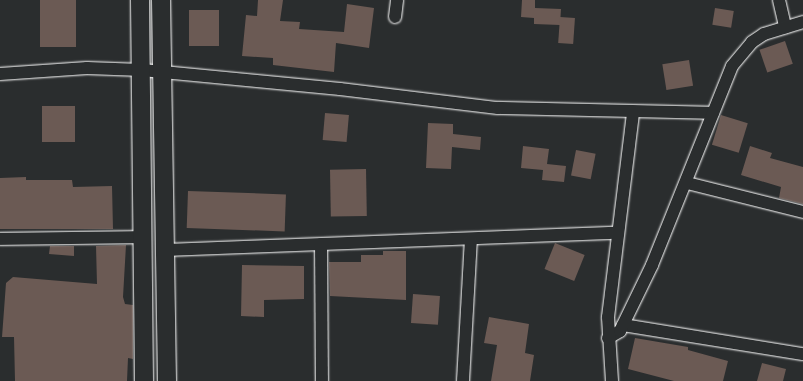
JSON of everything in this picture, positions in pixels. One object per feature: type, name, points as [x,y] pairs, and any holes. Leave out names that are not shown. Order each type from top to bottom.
[{"type":"main road","points":[[140,0],[144,381]]},
{"type":"main road","points":[[161,0],[167,381]]},
{"type":"street","points":[[395,17],[398,0]]},
{"type":"street","points":[[779,0],[785,27]]},
{"type":"street","points":[[608,338],[616,335],[623,325],[687,183],[713,113],[740,54],[764,34],[803,22]]},
{"type":"street","points":[[0,74],[87,68],[142,70],[498,108],[713,113]]},
{"type":"street","points":[[612,381],[608,338],[616,233],[633,112]]},
{"type":"street","points":[[687,183],[803,212]]},
{"type":"street","points":[[165,250],[616,233]]},
{"type":"street","points":[[0,239],[143,236]]},
{"type":"street","points":[[463,381],[471,239]]},
{"type":"street","points":[[322,244],[322,381]]},
{"type":"street","points":[[623,325],[803,354]]},
{"type":"building","points":[[40,0],[76,0],[76,47],[40,47]]},
{"type":"building","points":[[258,0],[283,0],[280,21],[300,22],[299,29],[344,32],[347,4],[374,8],[369,48],[336,43],[334,72],[273,65],[273,58],[242,56],[246,15],[257,16]]},
{"type":"building","points":[[522,0],[535,0],[535,8],[561,9],[560,25],[534,24],[534,18],[521,17]]},
{"type":"building","points":[[715,8],[734,11],[731,28],[712,25]]},
{"type":"building","points":[[189,10],[219,10],[219,46],[189,46]]},
{"type":"building","points":[[560,17],[575,18],[573,44],[558,43]]},
{"type":"building","points":[[785,41],[793,64],[767,72],[759,50]]},
{"type":"building","points":[[689,60],[693,86],[666,90],[662,64]]},
{"type":"building","points":[[42,106],[75,106],[75,142],[42,142]]},
{"type":"building","points":[[325,113],[349,115],[347,142],[323,140]]},
{"type":"building","points":[[721,115],[748,123],[739,153],[712,145]]},
{"type":"building","points":[[428,123],[453,124],[453,134],[481,137],[480,150],[452,147],[451,169],[426,168]]},
{"type":"building","points":[[523,146],[549,149],[547,164],[566,166],[564,182],[542,180],[543,170],[521,168]]},
{"type":"building","points":[[750,146],[772,153],[770,158],[803,167],[803,204],[779,198],[781,187],[741,175]]},
{"type":"building","points":[[576,150],[596,154],[591,179],[571,176]]},
{"type":"building","points":[[366,169],[367,216],[331,217],[330,170]]},
{"type":"building","points":[[26,177],[26,180],[72,180],[73,187],[112,186],[113,229],[0,229],[0,178]]},
{"type":"building","points":[[188,191],[286,194],[285,231],[187,228]]},
{"type":"building","points":[[555,243],[585,255],[574,281],[545,269]]},
{"type":"building","points":[[126,245],[123,297],[125,304],[133,305],[133,359],[128,358],[127,381],[15,381],[14,337],[2,337],[6,283],[13,277],[97,284],[96,246]]},
{"type":"building","points":[[50,246],[74,246],[74,256],[49,254]]},
{"type":"building","points":[[383,251],[406,251],[406,300],[330,296],[329,262],[361,262],[361,255],[383,255]]},
{"type":"building","points":[[242,265],[304,266],[304,299],[264,300],[264,317],[241,316]]},
{"type":"building","points":[[413,294],[440,296],[438,325],[411,323]]},
{"type":"building","points":[[489,317],[529,324],[525,353],[534,355],[530,381],[491,381],[497,345],[484,343]]},
{"type":"building","points":[[635,338],[688,347],[688,350],[728,361],[723,381],[674,381],[628,369]]},
{"type":"building","points":[[762,363],[786,369],[783,381],[757,381]]}]
